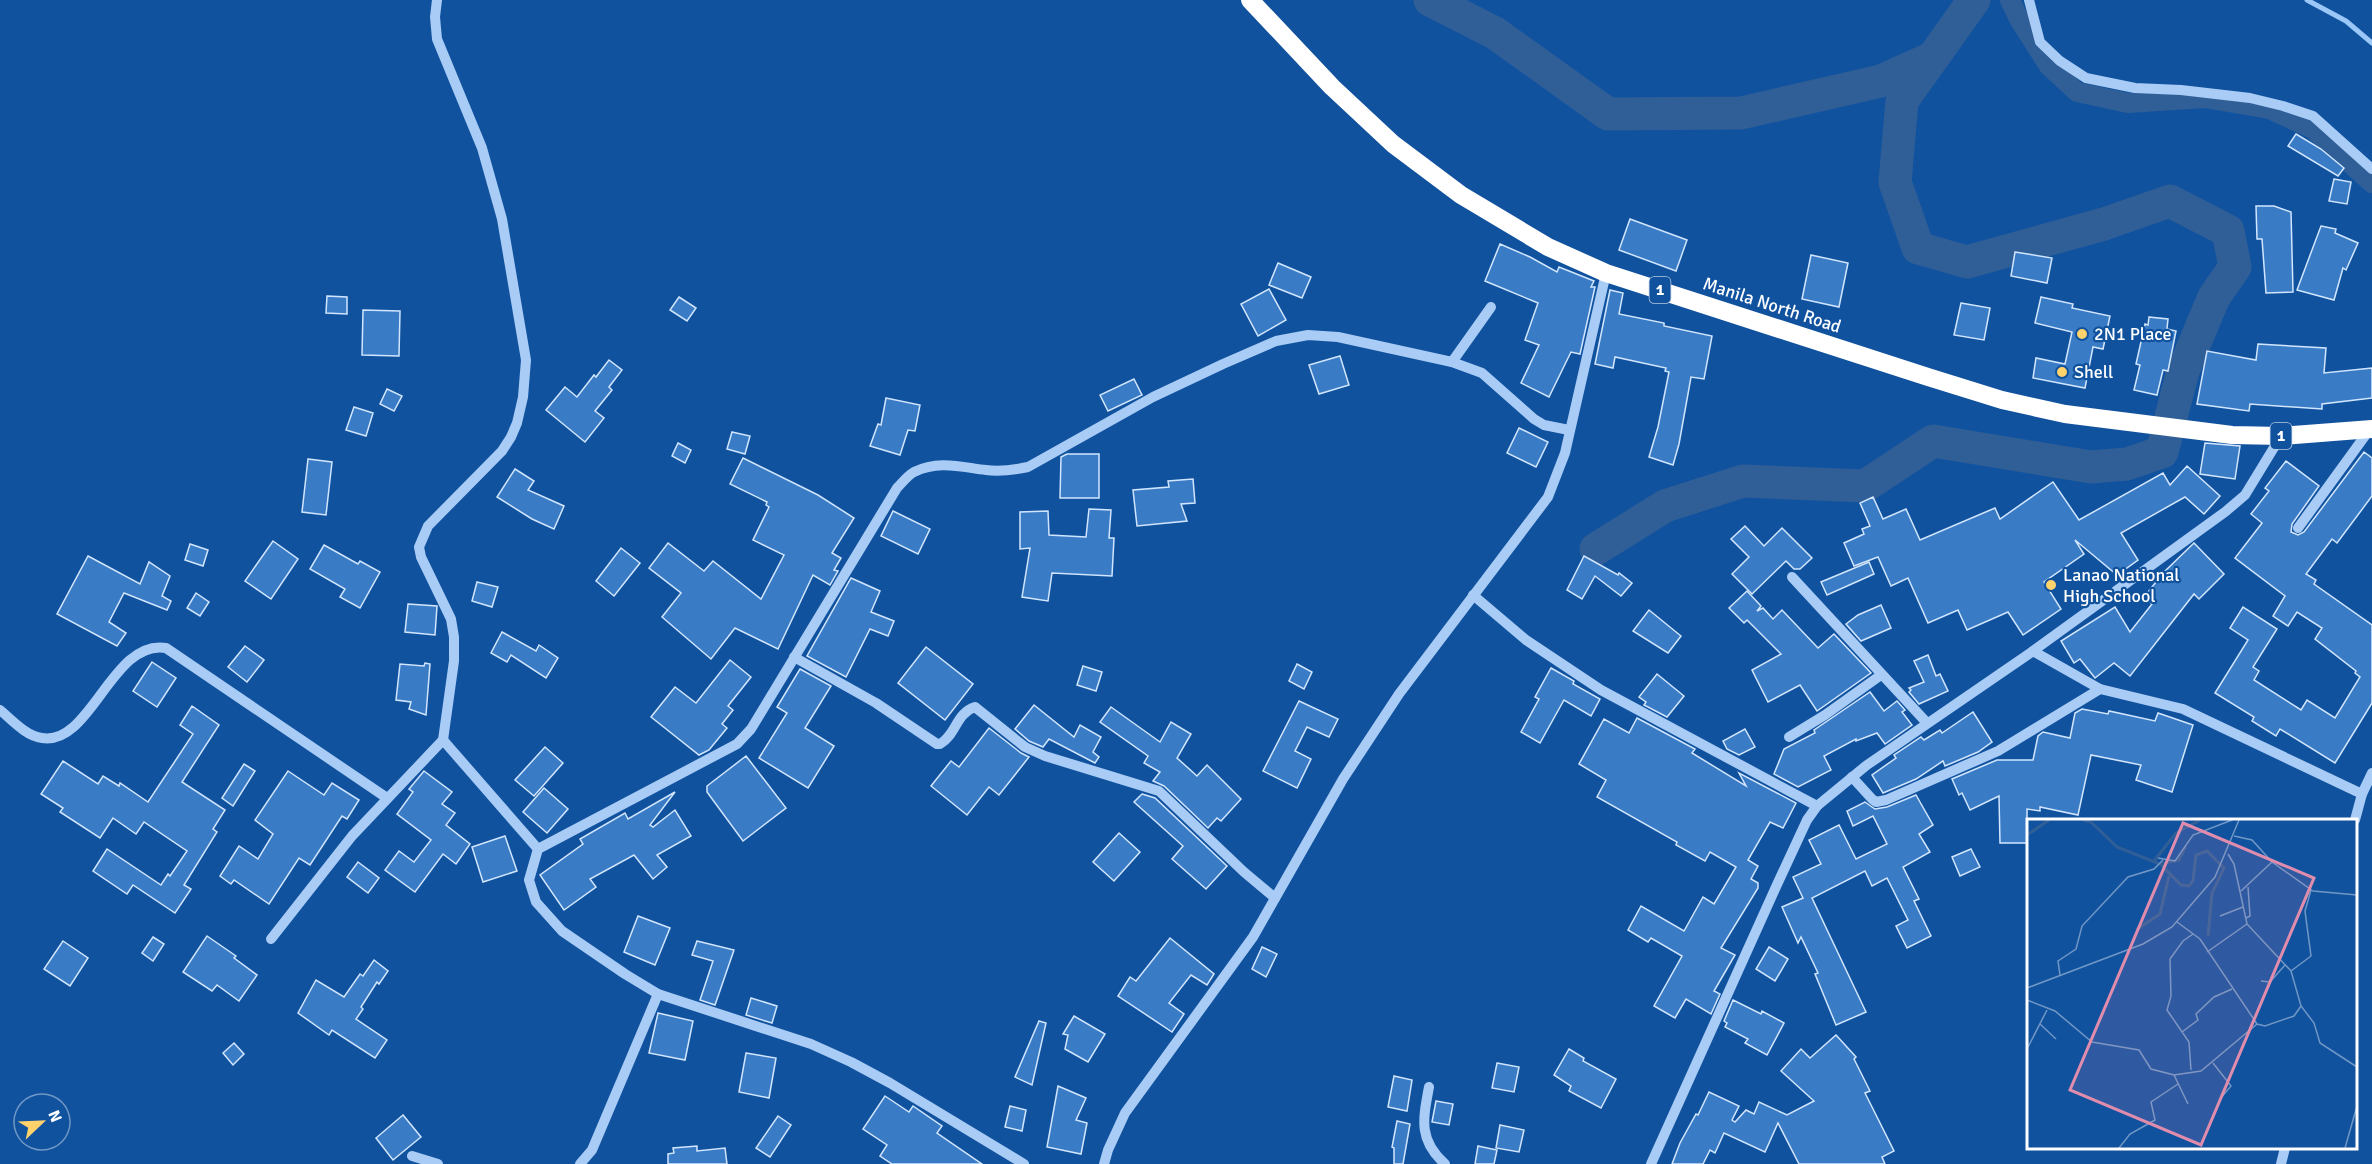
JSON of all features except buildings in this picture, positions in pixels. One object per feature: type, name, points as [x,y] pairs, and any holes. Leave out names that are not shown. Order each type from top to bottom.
[{"type":"highway","name":"Manila North Road","points":[[1250,0],[1332,87],[1393,144],[1461,195],[1548,247],[1606,273],[2002,400],[2065,414],[2232,435],[2281,436],[2371,429]]},
{"type":"street","points":[[271,939],[352,836],[443,740],[454,661],[454,637],[451,618],[421,557],[419,547],[428,526],[502,451],[517,423],[523,397],[526,360],[502,219],[482,148],[437,39],[435,17],[437,0]]},
{"type":"street","points":[[2029,0],[2040,42],[2060,61],[2086,78],[2135,88],[2181,90],[2250,98],[2303,112],[2313,116],[2372,169]]},
{"type":"street","points":[[1104,1164],[1125,1113],[1253,937],[1343,779],[1399,694],[1548,497],[1556,478],[1569,430],[1606,273]]},
{"type":"street","points":[[1452,362],[1491,307]]},
{"type":"street","points":[[1024,1164],[891,1083],[821,1048],[658,994],[562,931],[536,902],[529,880],[538,849],[737,744],[751,729],[897,488],[912,473],[932,465],[956,465],[988,470],[1028,467],[1153,398],[1276,341],[1308,335],[1338,337],[1452,362],[1482,373],[1544,426],[1569,430]]},
{"type":"street","points":[[2298,528],[2371,429]]},
{"type":"street","points":[[1651,1164],[1774,889],[1807,820],[1817,806],[1852,777],[1926,723],[2033,651],[2238,501],[2257,478],[2281,436]]},
{"type":"street","points":[[1791,577],[1926,723]]},
{"type":"street","points":[[1473,595],[1526,640],[1600,690],[1817,806]]},
{"type":"street","points":[[0,710],[28,733],[43,739],[60,736],[75,726],[134,655],[154,646],[166,648],[387,798]]},
{"type":"street","points":[[2033,651],[2100,689],[2182,709],[2362,794]]},
{"type":"street","points":[[794,657],[876,703],[937,744],[946,741],[966,712],[975,707],[1025,747],[1046,756],[1159,791],[1244,872],[1275,898]]},
{"type":"street","points":[[1789,737],[1825,715],[1881,675]]},
{"type":"street","points":[[1852,777],[1872,800],[1876,802],[1886,800],[1998,751],[2100,689]]},
{"type":"street","points":[[443,740],[538,849]]},
{"type":"street","points":[[2355,819],[2362,794],[2372,773]]},
{"type":"street","points":[[580,1164],[592,1150],[658,994]]},
{"type":"street","points":[[1429,1087],[1424,1131],[1432,1148],[1445,1164]]},
{"type":"street","points":[[2281,1164],[2285,1149]]},
{"type":"street","points":[[412,1156],[438,1164]]},
{"type":"waterway","points":[[1430,0],[1495,33],[1608,114],[1741,113],[1881,81],[1932,58]]},
{"type":"waterway","points":[[1596,549],[1665,506],[1743,481],[1865,486],[1933,441],[2091,467],[2127,464],[2162,452],[2183,371],[2214,297],[2235,267],[2228,231],[2170,201],[2104,224],[1967,262],[1918,248],[1895,182],[1902,101],[1974,0]]},
{"type":"waterway","points":[[2010,0],[2019,19],[2049,66],[2077,92],[2128,103],[2205,98],[2269,109],[2313,129],[2372,183]]},
{"type":"waterway","points":[[2307,0],[2346,21],[2372,43]]},
{"type":"place","name":"2N1 Place","points":[[2082,334]]},
{"type":"place","name":"Shell","points":[[2062,372]]},
{"type":"place","name":"Lanao National High School","points":[[2051,585]]}]
